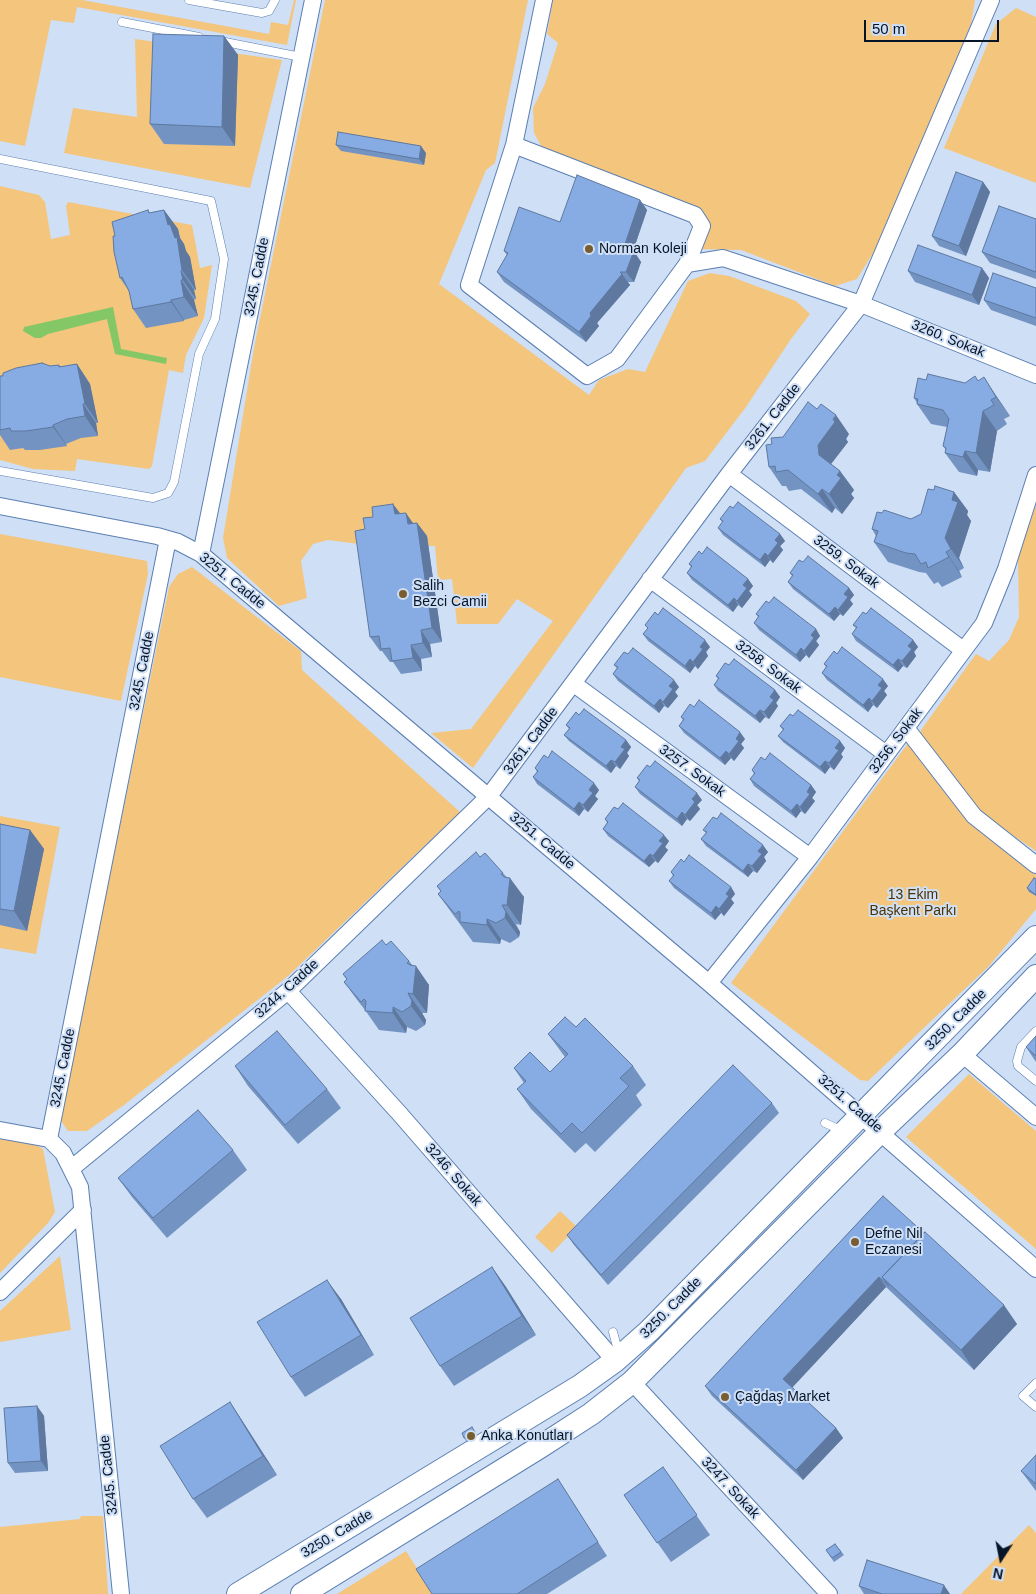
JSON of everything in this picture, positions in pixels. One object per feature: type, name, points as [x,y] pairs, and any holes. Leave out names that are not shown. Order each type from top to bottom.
[{"type":"street","name":"3245. Cadde","points":[[201,554],[313,0]]},
{"type":"street","points":[[514,145],[695,215],[702,226],[687,264],[617,359],[587,376],[469,285],[514,145],[544,0]]},
{"type":"street","name":"3261. Cadde","points":[[489,796],[729,474],[861,304],[991,0]]},
{"type":"street","name":"3260. Sokak","points":[[687,264],[723,258],[861,304],[1036,375]]},
{"type":"street","name":"3259. Sokak","points":[[729,474],[963,650]]},
{"type":"street","name":"3256. Sokak","points":[[709,983],[810,857],[984,623],[1036,475]]},
{"type":"street","name":"3251. Cadde","points":[[0,506],[168,539],[201,554],[709,983],[881,1131],[1036,1269]]},
{"type":"street","name":"3245. Cadde","points":[[121,1594],[80,1186],[72,1168],[62,1153],[48,1139],[168,539]]},
{"type":"street","name":"3258. Sokak","points":[[650,579],[886,754]]},
{"type":"street","name":"3257. Sokak","points":[[574,684],[810,857]]},
{"type":"street","points":[[906,728],[974,816],[1036,865]]},
{"type":"street","name":"3244. Cadde","points":[[72,1168],[288,991],[489,796]]},
{"type":"street","name":"3250. Cadde","points":[[238,1594],[571,1392],[618,1359],[835,1127],[862,1115],[1036,937]]},
{"type":"street","name":"3250. Cadde","points":[[302,1594],[547,1443],[591,1414],[632,1382],[881,1131],[962,1054],[1036,976]]},
{"type":"street","name":"3246. Sokak","points":[[288,991],[618,1359]]},
{"type":"street","points":[[962,1054],[1036,1117]]},
{"type":"street","points":[[0,1130],[48,1139]]},
{"type":"street","points":[[0,1292],[83,1210]]},
{"type":"street","name":"3247. Sokak","points":[[632,1382],[829,1594]]},
{"type":"lane","points":[[189,0],[262,13],[268,11],[275,0]]},
{"type":"lane","points":[[122,22],[301,57]]},
{"type":"lane","points":[[0,159],[211,201],[224,259],[215,319],[198,354],[174,482],[168,493],[153,498],[0,471]]},
{"type":"lane","points":[[1036,1031],[1021,1047],[1016,1061],[1018,1066],[1036,1081]]},
{"type":"lane","points":[[613,1332],[618,1359]]},
{"type":"lane","points":[[1036,1383],[1023,1396],[1036,1407]]},
{"type":"green space","points":[[0,0],[82,0],[269,34],[271,22],[288,25],[294,0],[296,0],[287,45],[77,7],[74,23],[51,20],[25,146],[0,141]]},
{"type":"green space","points":[[325,0],[528,0],[495,163],[486,170],[439,284],[589,395],[599,380],[628,369],[645,372],[688,281],[710,273],[729,276],[796,301],[810,314],[746,407],[705,461],[686,468],[473,768],[431,733],[471,729],[553,621],[517,599],[498,624],[457,624],[452,579],[438,580],[435,546],[359,544],[328,540],[313,544],[301,561],[307,598],[279,606],[227,558],[223,538],[254,348]]},
{"type":"green space","points":[[553,0],[975,0],[971,24],[883,237],[857,279],[835,286],[741,250],[698,249],[709,230],[704,212],[544,151],[534,133],[533,108],[545,84],[558,43],[547,34]]},
{"type":"green space","points":[[1016,8],[1036,17],[1036,183],[944,148],[996,24]]},
{"type":"green space","points":[[135,39],[282,60],[250,188],[64,153],[73,108],[137,117]]},
{"type":"green space","points":[[0,186],[39,195],[45,202],[51,239],[70,235],[66,206],[68,202],[192,225],[200,268],[212,265],[204,318],[186,355],[183,373],[169,370],[152,466],[149,469],[77,459],[75,471],[33,469],[0,460]]},
{"type":"green space","points":[[1036,505],[1036,851],[980,813],[951,772],[920,738],[921,730],[976,654],[989,661],[1009,640],[1019,617],[1018,557]]},
{"type":"green space","points":[[0,534],[147,561],[148,574],[121,701],[0,677]]},
{"type":"green space","points":[[192,567],[301,651],[302,670],[460,812],[288,976],[124,1105],[87,1131],[68,1131],[60,1119],[169,587],[178,574]]},
{"type":"green space","name":"13 Ekim Başkent Parkı","points":[[909,742],[983,833],[1036,875],[1036,909],[989,966],[868,1081],[860,1080],[731,983]]},
{"type":"green space","points":[[0,816],[60,827],[36,954],[0,948]]},
{"type":"green space","points":[[969,1074],[1036,1131],[1036,1249],[906,1137]]},
{"type":"green space","points":[[0,1138],[35,1144],[43,1149],[55,1212],[48,1223],[0,1273]]},
{"type":"green space","points":[[560,1211],[577,1227],[552,1253],[535,1237]]},
{"type":"green space","points":[[60,1256],[71,1330],[0,1342],[0,1311]]},
{"type":"green space","points":[[81,1516],[103,1516],[108,1594],[0,1594],[0,1527],[80,1519]]},
{"type":"green space","points":[[1029,1525],[1036,1533],[1036,1594],[961,1594]]},
{"type":"green space","points":[[406,1551],[433,1594],[337,1594]]},
{"type":"shaded area","points":[[113,307],[121,349],[167,358],[166,364],[115,354],[107,319],[48,334],[41,338],[35,338],[23,331],[24,327]]},
{"type":"building","points":[[153,34],[224,36],[222,127],[150,124]]},
{"type":"building","points":[[338,132],[421,146],[419,159],[336,145]]},
{"type":"building","points":[[956,172],[983,182],[959,246],[932,236]]},
{"type":"building","points":[[577,175],[640,200],[624,247],[634,251],[626,272],[620,272],[622,274],[590,313],[591,316],[579,332],[497,272],[508,253],[504,251],[519,207],[560,222]]},
{"type":"building","points":[[999,206],[1036,219],[1036,272],[982,252]]},
{"type":"building","points":[[148,210],[149,213],[164,210],[168,225],[170,224],[175,238],[177,237],[184,297],[171,300],[171,302],[133,309],[129,291],[122,277],[120,278],[114,252],[113,236],[115,236],[112,222]]},
{"type":"building","points":[[918,245],[982,268],[972,295],[908,271]]},
{"type":"building","points":[[993,273],[1036,288],[1036,318],[984,300]]},
{"type":"building","points":[[42,363],[50,366],[59,365],[59,367],[77,364],[85,404],[83,404],[85,416],[67,419],[53,425],[53,427],[26,431],[11,431],[10,428],[0,430],[0,376],[16,368]]},
{"type":"building","points":[[928,374],[965,383],[975,376],[978,381],[984,377],[996,397],[991,400],[994,405],[983,411],[976,453],[965,451],[963,457],[945,453],[946,448],[943,446],[949,419],[943,410],[917,404],[918,399],[914,398],[918,378],[926,380]]},
{"type":"building","points":[[808,402],[817,409],[821,404],[836,415],[833,419],[835,422],[818,445],[819,455],[840,471],[837,475],[841,478],[829,494],[822,489],[818,494],[788,470],[776,472],[775,466],[769,467],[766,445],[772,444],[771,438],[783,437]]},
{"type":"building","points":[[935,486],[954,492],[952,500],[958,502],[945,538],[951,549],[946,552],[949,557],[928,568],[926,562],[921,564],[915,554],[906,553],[874,542],[878,531],[872,529],[877,512],[882,513],[884,510],[911,519],[921,514],[928,489],[934,490]]},
{"type":"building","points":[[738,502],[780,534],[775,540],[778,543],[768,556],[765,553],[760,560],[718,528],[723,521],[720,519],[730,506],[733,508]]},
{"type":"building","name":"Salih Bezci Camii","points":[[393,504],[395,514],[406,513],[408,524],[417,523],[432,628],[421,630],[423,643],[411,645],[413,658],[392,661],[390,648],[381,649],[379,636],[370,637],[355,531],[365,529],[363,518],[373,517],[372,507]]},
{"type":"building","points":[[707,547],[748,579],[743,585],[747,588],[737,601],[734,598],[728,605],[687,573],[692,566],[689,564],[699,551],[702,554]]},
{"type":"building","points":[[808,556],[849,588],[844,594],[848,597],[838,610],[835,607],[829,614],[788,582],[793,575],[790,573],[799,560],[803,562]]},
{"type":"building","points":[[774,597],[816,629],[811,635],[814,638],[804,651],[801,648],[796,655],[754,623],[759,616],[756,614],[766,601],[769,603]]},
{"type":"building","points":[[663,608],[705,640],[700,647],[703,649],[693,662],[690,659],[685,666],[643,634],[648,628],[645,625],[655,612],[658,615]]},
{"type":"building","points":[[871,608],[913,640],[908,646],[912,649],[902,661],[898,659],[893,665],[852,634],[857,627],[853,625],[863,612],[866,614]]},
{"type":"building","points":[[842,647],[883,679],[878,685],[882,688],[872,701],[869,698],[863,705],[822,673],[827,666],[824,664],[834,651],[837,654]]},
{"type":"building","points":[[633,648],[674,680],[669,686],[673,689],[663,702],[660,699],[654,706],[613,674],[618,667],[614,665],[624,652],[628,654]]},
{"type":"building","points":[[734,659],[775,690],[770,697],[774,700],[764,712],[760,710],[755,716],[714,685],[719,678],[716,676],[725,663],[729,665]]},
{"type":"building","points":[[699,700],[740,732],[736,739],[739,741],[729,754],[726,751],[720,758],[679,726],[684,719],[681,717],[690,704],[694,707]]},
{"type":"building","points":[[584,709],[626,740],[621,747],[625,749],[615,762],[611,760],[606,766],[564,735],[570,728],[566,725],[576,712],[579,715]]},
{"type":"building","points":[[798,710],[840,741],[835,748],[839,750],[829,763],[825,761],[820,767],[778,736],[784,729],[780,726],[790,714],[793,716]]},
{"type":"building","points":[[552,751],[594,783],[589,790],[593,793],[583,805],[579,802],[574,809],[533,777],[538,771],[535,768],[544,755],[548,758]]},
{"type":"building","points":[[770,753],[811,785],[807,792],[810,794],[800,807],[797,804],[791,811],[750,779],[755,773],[752,770],[761,757],[765,760]]},
{"type":"building","points":[[655,761],[697,793],[692,799],[695,802],[685,815],[682,812],[677,819],[635,787],[640,780],[637,778],[647,765],[650,767]]},
{"type":"building","points":[[623,803],[664,835],[659,841],[663,843],[653,856],[650,854],[644,861],[603,829],[608,822],[605,819],[614,807],[618,809]]},
{"type":"building","points":[[721,813],[763,845],[758,851],[762,854],[752,866],[748,864],[743,871],[701,839],[707,832],[703,830],[713,817],[717,819]]},
{"type":"building","points":[[0,824],[30,830],[14,911],[0,909]]},
{"type":"building","points":[[476,852],[480,857],[485,853],[503,873],[501,874],[504,877],[510,878],[507,905],[502,905],[506,912],[505,918],[496,923],[487,919],[487,925],[460,922],[459,911],[455,914],[438,894],[441,891],[437,886]]},
{"type":"building","points":[[689,855],[731,887],[726,894],[729,896],[719,909],[716,906],[711,913],[669,881],[674,875],[671,872],[681,859],[684,862]]},
{"type":"building","points":[[1034,878],[1036,879],[1036,895],[1027,888]]},
{"type":"building","points":[[382,940],[386,945],[391,941],[409,961],[407,963],[416,966],[413,994],[408,993],[412,1001],[411,1006],[402,1012],[393,1007],[393,1013],[365,1011],[366,1001],[364,999],[361,1002],[344,982],[347,979],[343,974]]},
{"type":"building","points":[[565,1017],[576,1027],[585,1018],[633,1066],[620,1078],[629,1086],[582,1133],[572,1123],[561,1134],[517,1089],[526,1081],[514,1068],[530,1052],[550,1072],[568,1054],[548,1034]]},
{"type":"building","points":[[277,1031],[327,1089],[285,1125],[235,1066]]},
{"type":"building","points":[[1036,1036],[1036,1056],[1026,1047]]},
{"type":"building","points":[[733,1065],[772,1103],[601,1275],[567,1235]]},
{"type":"building","points":[[198,1110],[233,1150],[153,1218],[118,1178]]},
{"type":"building","points":[[883,1196],[924,1233],[882,1277],[889,1286],[879,1277],[783,1379],[836,1428],[796,1470],[705,1386]]},
{"type":"building","points":[[925,1232],[1004,1305],[961,1350],[882,1277]]},
{"type":"building","points":[[492,1267],[522,1316],[440,1366],[410,1318]]},
{"type":"building","points":[[327,1280],[361,1335],[291,1377],[257,1322]]},
{"type":"building","points":[[230,1402],[263,1456],[193,1499],[160,1446]]},
{"type":"building","points":[[37,1406],[41,1461],[8,1463],[4,1408]]},
{"type":"building","points":[[472,1427],[475,1432],[464,1438],[462,1433]]},
{"type":"building","points":[[1036,1455],[1036,1484],[1021,1471]]},
{"type":"building","points":[[663,1467],[697,1515],[657,1543],[624,1495]]},
{"type":"building","points":[[558,1479],[598,1542],[517,1594],[432,1594],[416,1569]]},
{"type":"building","points":[[835,1544],[841,1552],[832,1558],[826,1550]]},
{"type":"building","points":[[867,1560],[944,1585],[941,1594],[882,1594],[859,1586]]},
{"type":"place","name":"Norman Koleji","points":[[589,249]]},
{"type":"place","name":"Salih Bezci Camii","points":[[403,594]]},
{"type":"place","name":"Defne Nil Eczanesi","points":[[855,1242]]},
{"type":"place","name":"Çağdaş Market","points":[[725,1397]]},
{"type":"place","name":"Anka Konutları","points":[[471,1436]]}]
